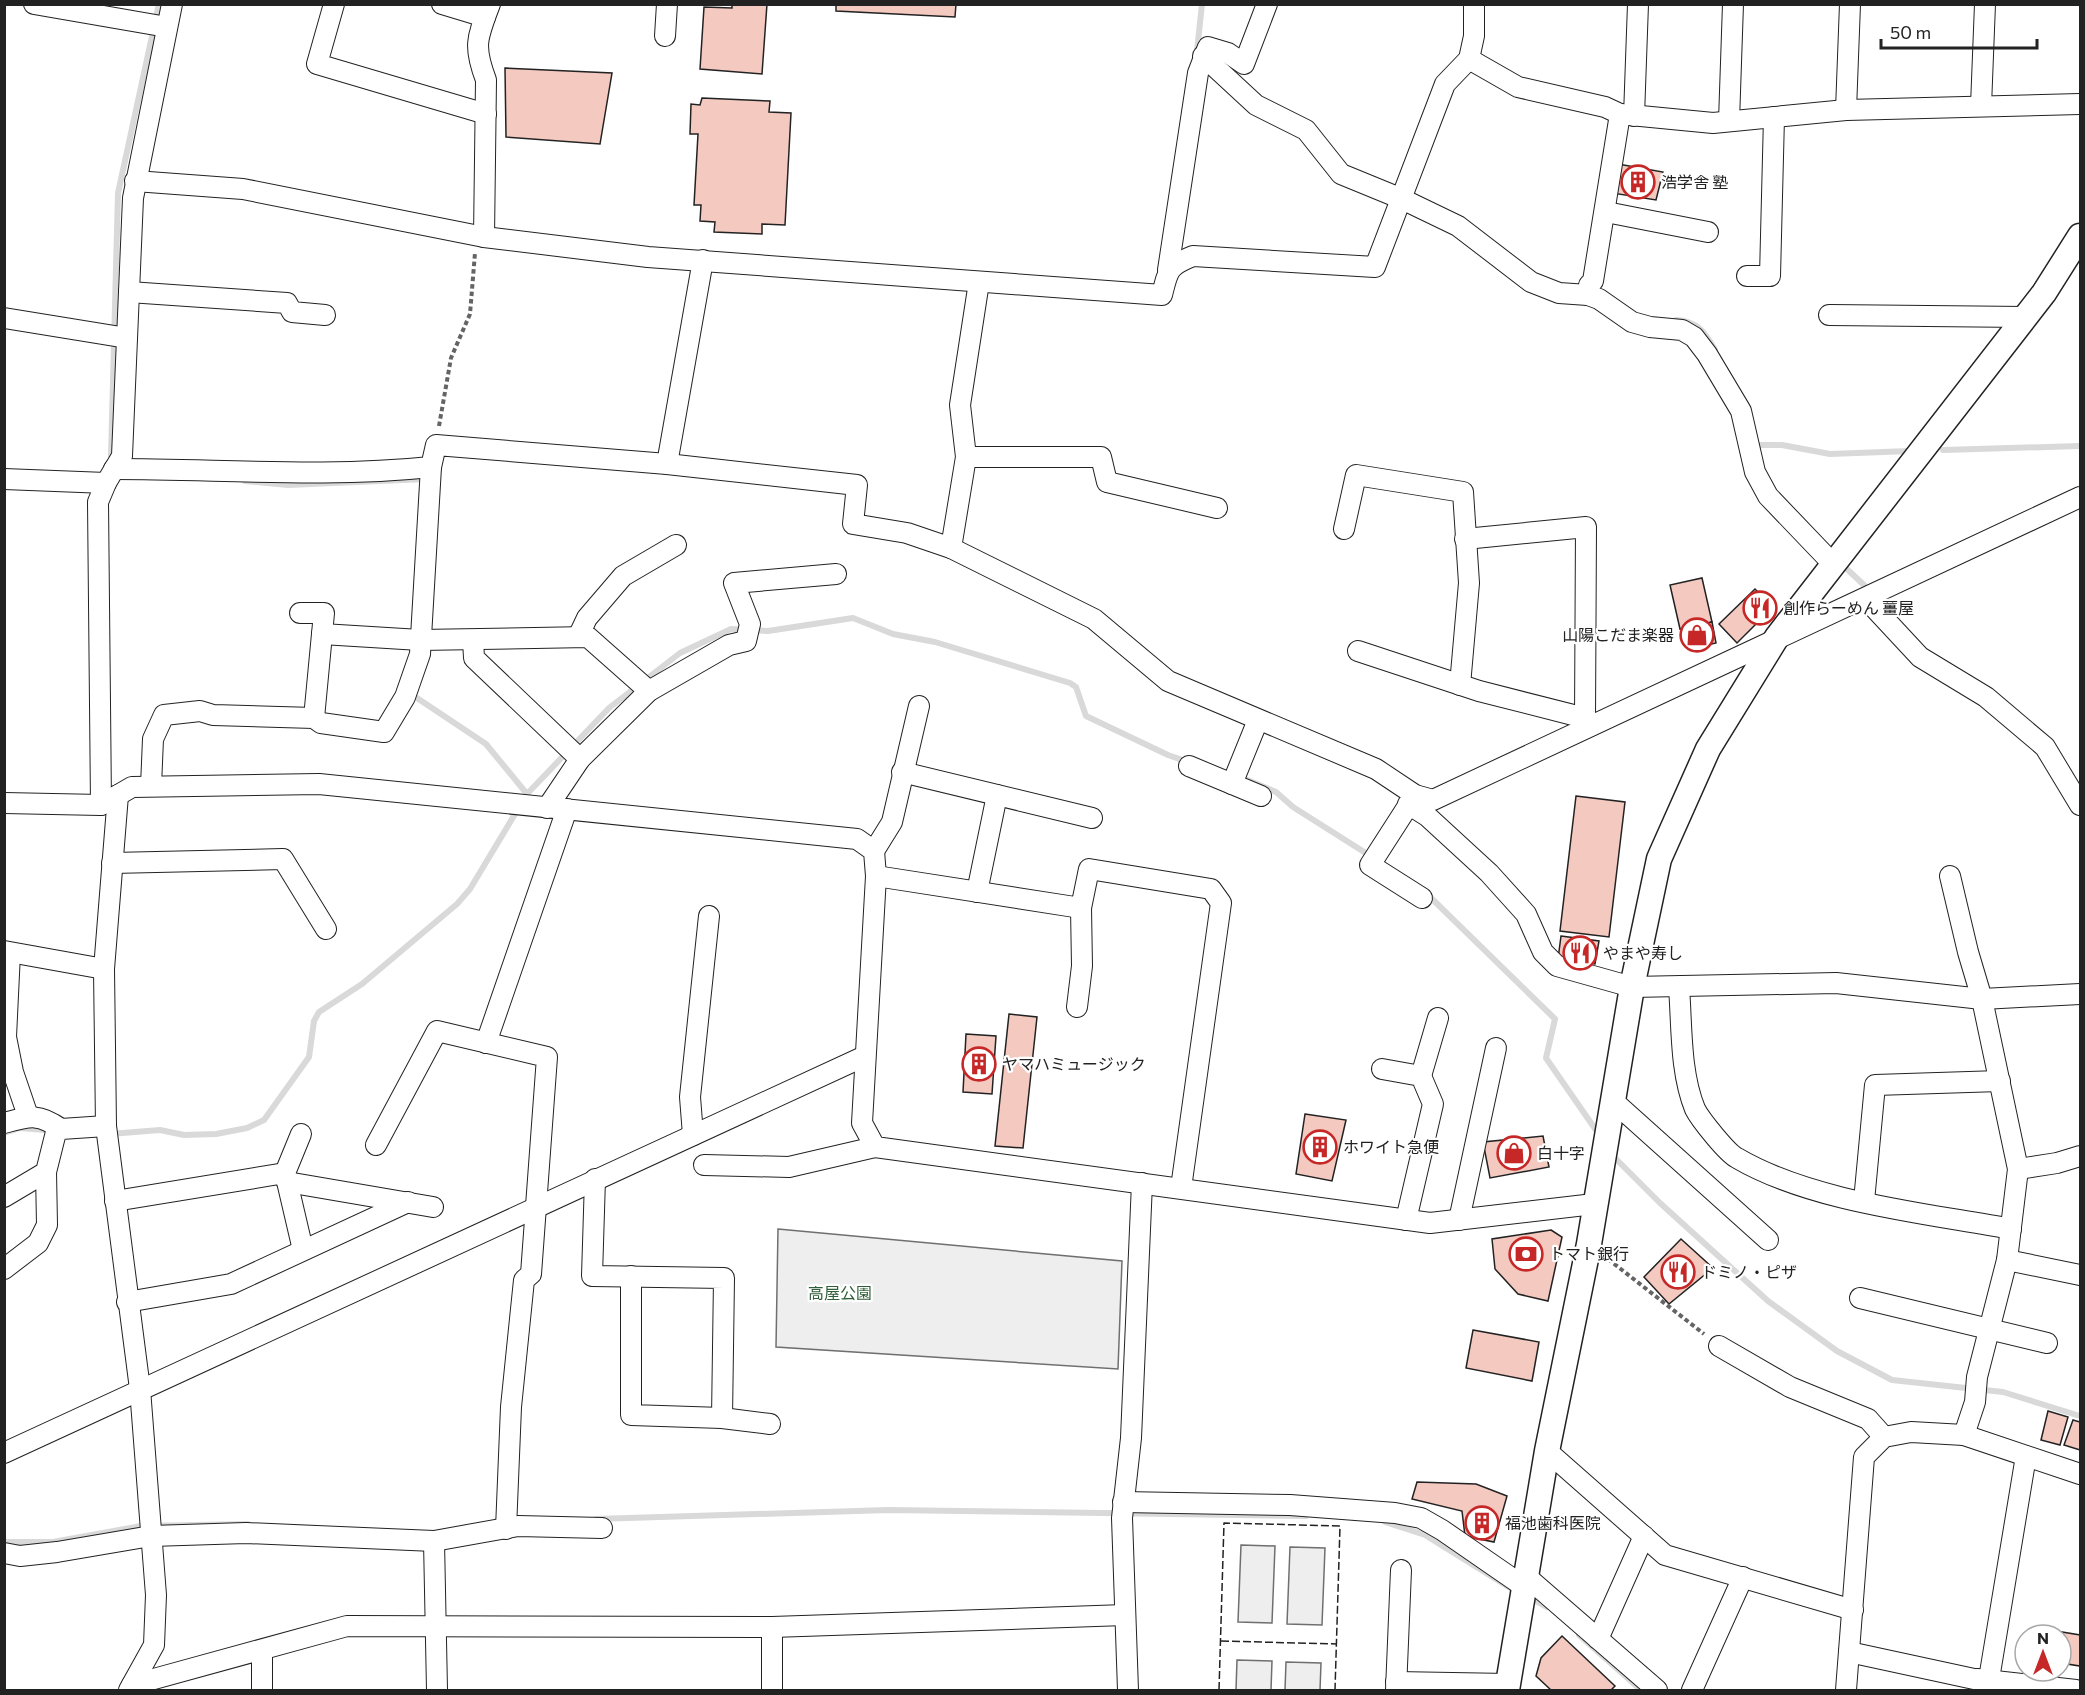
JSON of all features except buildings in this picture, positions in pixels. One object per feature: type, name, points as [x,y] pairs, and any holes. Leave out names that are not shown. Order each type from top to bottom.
[{"type":"street","points":[[34,4],[158,26]]},
{"type":"street","points":[[101,805],[98,502],[122,456],[119,337],[129,292],[135,181],[158,26],[172,4]]},
{"type":"street","points":[[334,4],[317,64],[486,114]]},
{"type":"street","points":[[442,4],[487,11],[478,34],[477,56],[486,80],[481,236]]},
{"type":"street","points":[[665,36],[667,4]]},
{"type":"street","points":[[135,181],[243,189],[481,236],[648,257],[1162,295],[1168,270],[1198,74],[1203,56],[1208,47],[1228,53],[1244,64],[1267,4]]},
{"type":"street","points":[[1168,270],[1178,262],[1193,256],[1374,267],[1446,84],[1469,58],[1474,36],[1474,4]]},
{"type":"street","points":[[1588,295],[1589,285],[1593,281],[1627,115],[1638,4]]},
{"type":"street","points":[[1729,122],[1733,4]]},
{"type":"street","points":[[1846,110],[1850,4]]},
{"type":"street","points":[[1981,106],[1985,4]]},
{"type":"street","points":[[1203,56],[1256,105],[1306,130],[1341,174],[1402,199],[1458,226],[1531,282],[1559,292],[1588,295],[1632,322],[1650,327],[1682,330],[1694,337],[1707,354],[1741,411],[1755,472],[1768,496],[1834,564]]},
{"type":"street","points":[[1469,58],[1518,87],[1605,107],[1627,115],[1713,123],[1846,110],[2080,104]]},
{"type":"street","points":[[1747,276],[1770,276],[1774,117]]},
{"type":"street","points":[[1606,212],[1708,232]]},
{"type":"street","points":[[1401,1570],[1396,1686],[1508,1687],[1526,1590],[1547,1451],[1589,1244],[1632,987],[1659,860],[1708,749],[1777,637],[2025,316],[2080,236]]},
{"type":"street","points":[[667,464],[703,260]]},
{"type":"street","points":[[951,548],[966,457],[960,405],[980,282]]},
{"type":"street","points":[[129,292],[286,303],[292,312],[325,315]]},
{"type":"street","points":[[1829,315],[2025,316]]},
{"type":"street","points":[[4,318],[119,337]]},
{"type":"street","points":[[151,786],[153,739],[164,715],[200,711],[213,716],[314,718],[321,723],[384,732],[405,697],[425,640],[431,475],[436,445],[667,464],[857,484],[853,524],[907,533],[951,548],[1094,620],[1168,681],[1376,769],[1490,873],[1526,914],[1544,952],[1557,966],[1632,987],[1836,982],[1982,999],[2080,994]]},
{"type":"street","points":[[966,457],[1101,457],[1107,482],[1217,508]]},
{"type":"street","points":[[4,479],[110,476],[216,469],[300,474],[431,475]]},
{"type":"street","points":[[1344,529],[1356,475],[1463,492],[1469,583],[1460,685]]},
{"type":"street","points":[[1412,800],[1433,800],[1588,722],[1866,599],[2080,497]]},
{"type":"street","points":[[1465,539],[1586,527],[1588,722]]},
{"type":"street","points":[[578,637],[587,618],[623,576],[676,545]]},
{"type":"street","points":[[486,1043],[574,753],[643,686],[729,645],[747,641],[750,629],[734,583],[836,574]]},
{"type":"street","points":[[1866,599],[1920,657],[1986,697],[2044,747],[2080,805]]},
{"type":"street","points":[[300,612],[324,613],[314,718]]},
{"type":"street","points":[[322,634],[425,640],[588,637],[643,686]]},
{"type":"street","points":[[473,640],[474,658],[574,753]]},
{"type":"street","points":[[1358,651],[1460,685],[1588,722]]},
{"type":"street","points":[[876,1147],[862,1123],[876,876],[874,851],[892,822],[902,772],[920,706]]},
{"type":"street","points":[[1235,778],[1258,720]]},
{"type":"street","points":[[1189,766],[1235,778],[1261,796]]},
{"type":"street","points":[[902,772],[1092,818]]},
{"type":"street","points":[[4,803],[101,805],[132,787],[319,784],[857,839],[874,851]]},
{"type":"street","points":[[118,795],[104,969],[106,1131],[140,1389],[156,1595],[154,1645],[130,1688]]},
{"type":"street","points":[[977,892],[997,795]]},
{"type":"street","points":[[1412,800],[1370,865],[1422,898]]},
{"type":"street","points":[[112,863],[283,859],[326,929]]},
{"type":"street","points":[[1077,1007],[1082,966],[1081,908],[1089,869],[1211,889],[1221,903],[1181,1188]]},
{"type":"street","points":[[876,876],[1081,908]]},
{"type":"street","points":[[1950,876],[1982,999],[2018,1169],[2007,1260],[1964,1435]]},
{"type":"street","points":[[693,1135],[690,1097],[709,916]]},
{"type":"street","points":[[28,1116],[13,1072],[6,1037],[7,952],[104,969]]},
{"type":"street","points":[[1679,987],[1687,1082],[1696,1112],[1734,1157],[1792,1184],[1864,1201],[2011,1229]]},
{"type":"street","points":[[1406,1220],[1433,1104],[1421,1076],[1438,1018]]},
{"type":"street","points":[[376,1145],[437,1031],[546,1057],[531,1274],[524,1280],[511,1407],[506,1524]]},
{"type":"street","points":[[1459,1220],[1496,1048]]},
{"type":"street","points":[[4,1453],[865,1056]]},
{"type":"street","points":[[1382,1069],[1421,1076]]},
{"type":"street","points":[[1864,1201],[1875,1085],[2000,1081]]},
{"type":"street","points":[[1612,1100],[1768,1240]]},
{"type":"street","points":[[4,1123],[28,1116],[45,1118],[57,1134]]},
{"type":"street","points":[[57,1134],[106,1131]]},
{"type":"street","points":[[4,1269],[38,1243],[47,1225],[46,1172],[57,1134]]},
{"type":"street","points":[[301,1134],[286,1178],[303,1250]]},
{"type":"street","points":[[704,1166],[789,1167],[876,1147],[1430,1223],[1594,1204]]},
{"type":"street","points":[[2018,1169],[2056,1163],[2080,1156]]},
{"type":"street","points":[[4,1197],[46,1172]]},
{"type":"street","points":[[115,1201],[286,1178],[433,1206]]},
{"type":"street","points":[[595,1179],[592,1276],[724,1278],[722,1418]]},
{"type":"street","points":[[1128,1690],[1123,1510],[1131,1438],[1142,1183]]},
{"type":"street","points":[[127,1302],[231,1284],[408,1202]]},
{"type":"street","points":[[2007,1260],[2080,1275]]},
{"type":"street","points":[[631,1276],[631,1415],[722,1418],[770,1424]]},
{"type":"street","points":[[1860,1298],[2047,1343]]},
{"type":"street","points":[[1719,1346],[1790,1387],[1868,1419],[1884,1437]]},
{"type":"street","points":[[1846,1690],[1864,1457],[1884,1437],[1911,1432],[1964,1435],[2080,1474]]},
{"type":"street","points":[[1547,1451],[1665,1555],[1853,1610]]},
{"type":"street","points":[[1978,1683],[2026,1456]]},
{"type":"street","points":[[1123,1510],[1290,1505],[1395,1513],[1421,1518],[1442,1530],[1598,1639],[1657,1690]]},
{"type":"street","points":[[4,1553],[21,1556],[57,1552],[150,1529],[434,1541],[506,1524],[602,1527]]},
{"type":"street","points":[[1598,1639],[1644,1536]]},
{"type":"street","points":[[434,1541],[437,1690]]},
{"type":"street","points":[[1692,1690],[1743,1577]]},
{"type":"street","points":[[130,1688],[347,1626],[772,1627],[1125,1615]]},
{"type":"street","points":[[772,1627],[772,1690]]},
{"type":"street","points":[[262,1650],[262,1690]]},
{"type":"street","points":[[1849,1652],[1978,1683],[2076,1690]]},
{"type":"path","points":[[436,445],[451,358],[470,314],[481,236]]},
{"type":"path","points":[[1589,1244],[1719,1346]]},
{"type":"green space","name":"高屋公園","points":[[778,1229],[1122,1261],[1118,1369],[776,1347]]},
{"type":"green space","points":[[1241,1545],[1275,1546],[1272,1623],[1238,1622]]},
{"type":"green space","points":[[1290,1547],[1325,1548],[1322,1625],[1287,1624]]},
{"type":"green space","points":[[1237,1660],[1272,1661],[1271,1690],[1236,1690]]},
{"type":"green space","points":[[1286,1662],[1321,1663],[1320,1690],[1285,1690]]},
{"type":"waterway","points":[[111,456],[118,193],[159,4]]},
{"type":"waterway","points":[[1197,51],[1202,4]]},
{"type":"waterway","points":[[1676,320],[1695,325],[1708,338],[1715,350]]},
{"type":"waterway","points":[[1755,445],[1782,445],[1830,454],[1910,451]]},
{"type":"waterway","points":[[1943,450],[2080,446]]},
{"type":"waterway","points":[[245,481],[288,485],[426,479]]},
{"type":"waterway","points":[[1848,570],[1864,585]]},
{"type":"waterway","points":[[110,1134],[160,1130],[184,1135],[216,1134],[247,1128],[264,1120],[309,1057],[314,1021],[319,1012],[362,984],[457,904],[470,889],[527,794],[609,708],[680,653],[731,629],[768,631],[853,618],[893,634],[935,642],[1070,683],[1076,687],[1086,716],[1168,755],[1188,762]]},
{"type":"waterway","points":[[414,692],[414,696],[486,744],[527,794]]},
{"type":"waterway","points":[[1238,776],[1276,792],[1293,807],[1372,857]]},
{"type":"waterway","points":[[1425,892],[1555,1019],[1546,1058],[1600,1136]]},
{"type":"waterway","points":[[4,1133],[20,1128],[45,1130]]},
{"type":"waterway","points":[[1612,1155],[1660,1203],[1768,1301],[1837,1351],[1892,1380],[2003,1392],[2080,1416]]},
{"type":"waterway","points":[[596,1519],[888,1510],[1306,1516]]},
{"type":"waterway","points":[[1385,1522],[1425,1535],[1515,1591]]},
{"type":"waterway","points":[[4,1542],[53,1542],[141,1526],[248,1524]]},
{"type":"waterway","points":[[1527,1596],[1547,1607]]},
{"type":"waterway","points":[[1579,1635],[1641,1690]]},
{"type":"fence","points":[[1219,1690],[1224,1523],[1340,1526],[1335,1690]]},
{"type":"fence","points":[[1221,1641],[1337,1644]]},
{"type":"place","name":"浩学舎 塾","points":[[1638,182]]},
{"type":"place","name":"創作らーめん 薑屋","points":[[1760,608]]},
{"type":"place","name":"山陽こだま楽器","points":[[1697,635]]},
{"type":"place","name":"やまや寿し","points":[[1580,953]]},
{"type":"place","name":"ヤマハミュージック","points":[[979,1064]]},
{"type":"place","name":"ホワイト急便","points":[[1320,1147]]},
{"type":"place","name":"白十字","points":[[1514,1153]]},
{"type":"place","name":"トマト銀行","points":[[1526,1254]]},
{"type":"place","name":"ドミノ・ピザ","points":[[1678,1272]]},
{"type":"place","name":"福池歯科医院","points":[[1482,1523]]}]
